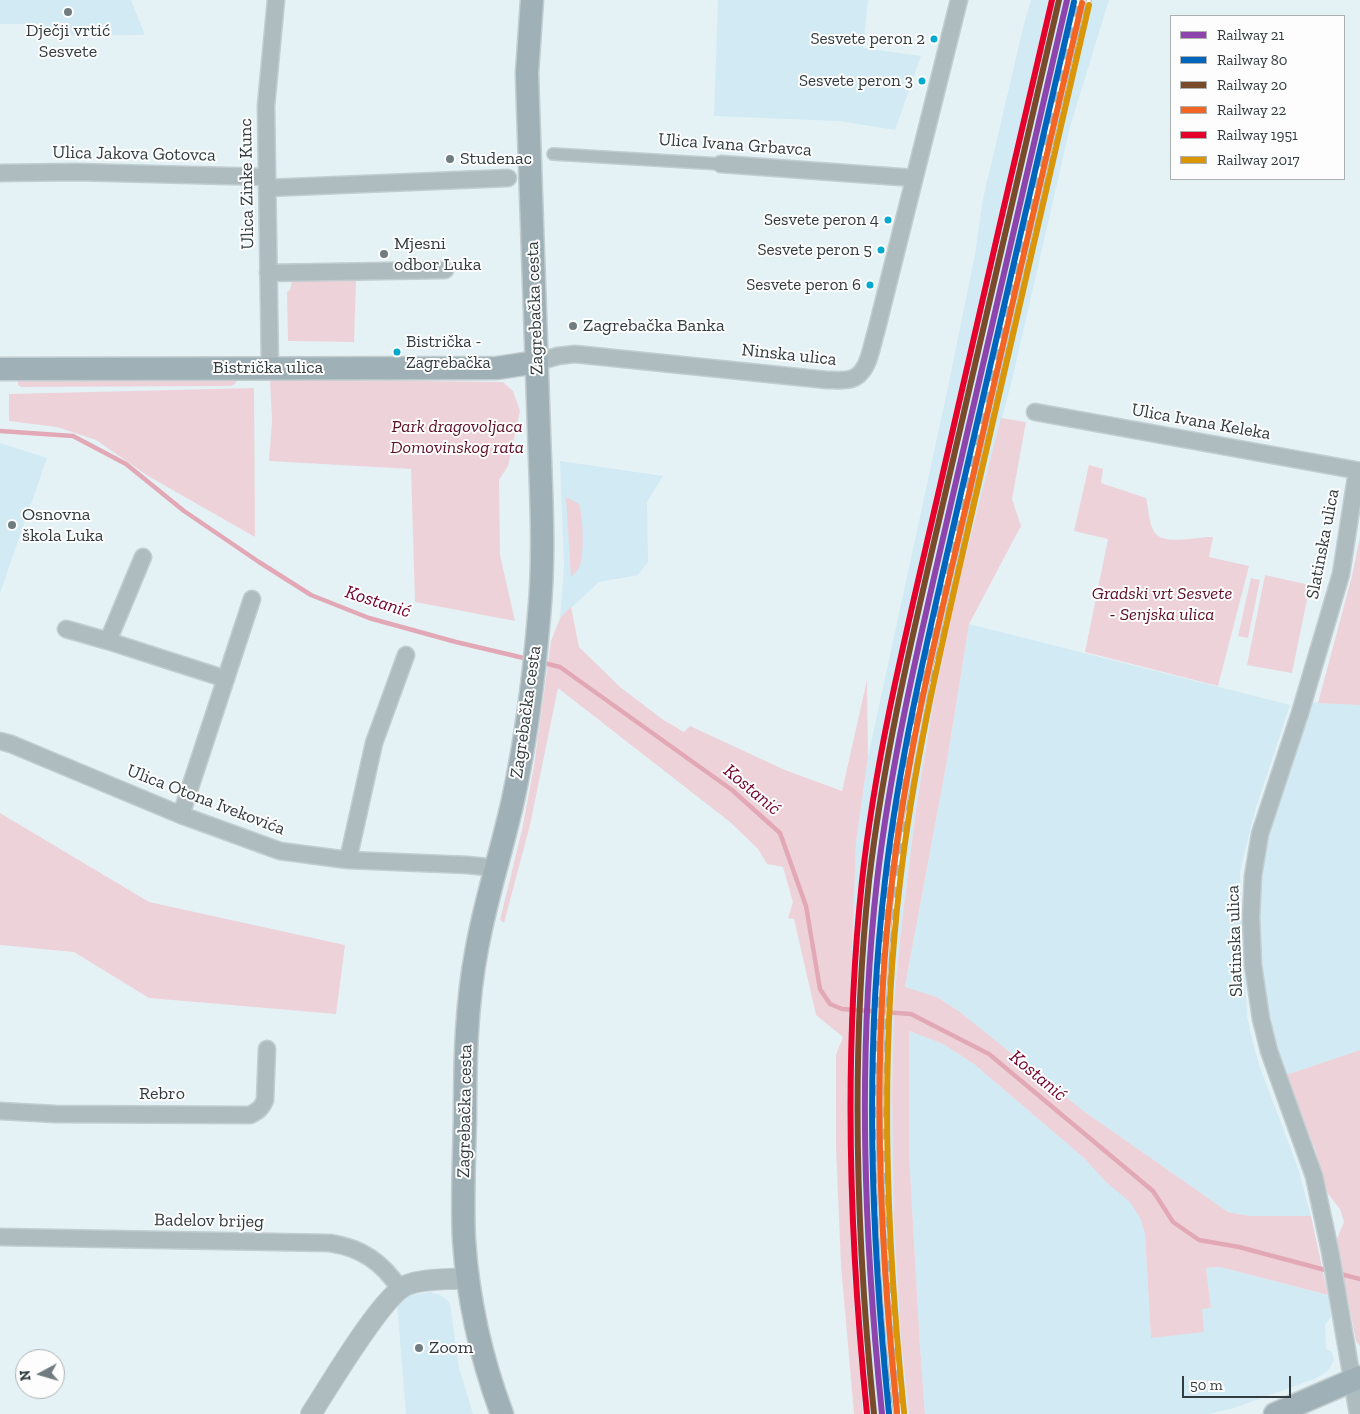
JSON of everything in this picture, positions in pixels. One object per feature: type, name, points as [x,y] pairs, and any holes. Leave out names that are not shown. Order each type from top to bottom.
[{"type":"main road","name":"Zagrebačka cesta","points":[[502,1414],[484,1362],[474,1316],[464,1238],[467,1022],[476,950],[513,799],[521,757],[532,679],[542,580],[543,543],[528,106],[532,0]]},
{"type":"main road","name":"Bistrička ulica","points":[[0,369],[497,368],[536,362]]},
{"type":"main road","points":[[1275,1414],[1356,1379]]},
{"type":"street","name":"Ulica Zinke Kunc","points":[[270,368],[267,90],[276,0]]},
{"type":"street","name":"Ninska ulica","points":[[536,362],[575,354],[827,380],[853,378],[864,369],[959,0]]},
{"type":"street","name":"Ulica Ivana Grbavca","points":[[553,154],[914,178]]},
{"type":"street","name":"Ulica Jakova Gotovca","points":[[0,173],[76,172],[267,182],[508,178]]},
{"type":"street","points":[[268,273],[445,270]]},
{"type":"street","name":"Ulica Ivana Keleka","points":[[1035,412],[1359,471]]},
{"type":"street","name":"Slatinska ulica","points":[[1358,1414],[1356,1379],[1314,1176],[1268,1051],[1261,1019],[1253,965],[1251,897],[1260,834],[1300,713],[1341,574],[1359,471]]},
{"type":"street","points":[[108,641],[143,557]]},
{"type":"street","points":[[181,815],[252,600]]},
{"type":"street","points":[[66,629],[226,680]]},
{"type":"street","points":[[348,860],[374,743],[406,655]]},
{"type":"street","name":"Ulica Otona Ivekovića","points":[[0,741],[181,815],[280,851],[348,860],[496,868]]},
{"type":"street","name":"Rebro","points":[[0,1111],[55,1114],[250,1115],[258,1111],[265,1100],[267,1049]]},
{"type":"street","name":"Badelov brijeg","points":[[0,1237],[330,1243],[346,1245],[366,1254],[385,1270],[400,1289]]},
{"type":"street","points":[[311,1414],[381,1310],[400,1289],[407,1285],[423,1282],[468,1278]]},
{"type":"shaded area","name":"Dječji vrtić Sesvete","points":[[0,0],[131,0],[145,35],[44,36],[44,24],[0,24]]},
{"type":"shaded area","points":[[718,0],[868,0],[863,48],[921,56],[895,130],[839,121],[714,116]]},
{"type":"shaded area","points":[[1031,0],[1109,0],[1070,127],[1013,376],[955,597],[934,699],[916,809],[894,1002],[892,1097],[901,1339],[909,1414],[863,1414],[851,1264],[849,1128],[849,1032],[856,843],[868,757],[948,387],[975,254],[983,199]]},
{"type":"shaded area","name":"Osnovna škola Luka","points":[[0,443],[47,458],[0,593]]},
{"type":"shaded area","points":[[560,461],[663,476],[647,502],[648,562],[638,575],[599,582],[560,618],[564,566]]},
{"type":"shaded area","points":[[969,624],[1290,705],[1255,811],[1240,871],[1241,908],[1247,1016],[1259,1065],[1298,1168],[1311,1216],[1250,1216],[1228,1212],[1085,1112],[960,1012],[937,997],[905,988],[948,755]]},
{"type":"shaded area","points":[[1311,702],[1360,705],[1360,1050],[1286,1075],[1276,1056],[1259,981],[1258,893],[1263,852]]},
{"type":"shaded area","points":[[909,1031],[943,1044],[974,1064],[1084,1158],[1106,1182],[1131,1202],[1140,1218],[1145,1234],[1151,1337],[1202,1309],[1211,1308],[1206,1268],[1220,1267],[1328,1295],[1331,1317],[1325,1325],[1326,1349],[1332,1352],[1334,1360],[1329,1369],[1314,1379],[1234,1408],[1209,1414],[925,1414],[909,1153]]},
{"type":"shaded area","points":[[431,1292],[440,1295],[450,1304],[459,1368],[473,1414],[406,1414],[397,1303],[411,1295]]},
{"type":"green space","points":[[356,280],[354,342],[288,341],[287,292],[290,290],[292,281]]},
{"type":"green space","points":[[32,357],[237,357],[239,361],[30,362]]},
{"type":"green space","points":[[22,377],[238,379],[231,386],[21,387],[18,385],[18,381]]},
{"type":"green space","name":"Park dragovoljaca Domovinskog rata","points":[[270,379],[503,382],[513,391],[520,411],[508,466],[499,480],[500,555],[515,621],[415,602],[411,469],[269,461],[272,421]]},
{"type":"green space","points":[[254,388],[255,537],[148,476],[96,440],[57,427],[9,421],[9,394]]},
{"type":"green space","points":[[1001,418],[1026,422],[1012,499],[1021,526],[969,624],[948,755],[905,987],[937,997],[960,1012],[1085,1112],[1228,1212],[1250,1216],[1311,1216],[1328,1295],[1220,1267],[1206,1268],[1211,1308],[1202,1309],[1204,1332],[1151,1338],[1145,1234],[1140,1218],[1130,1202],[1106,1182],[1084,1158],[974,1064],[943,1044],[909,1031],[909,1153],[925,1414],[909,1414],[901,1339],[894,1219],[892,1097],[894,1002],[916,809],[934,699],[955,597]]},
{"type":"green space","name":"Gradski vrt Sesvete - Senjska ulica","points":[[1089,465],[1103,469],[1101,483],[1146,498],[1151,525],[1155,533],[1160,537],[1174,540],[1213,537],[1209,557],[1249,566],[1218,686],[1085,652],[1108,539],[1074,531]]},
{"type":"green space","points":[[566,497],[579,504],[582,526],[583,546],[581,562],[579,568],[571,577]]},
{"type":"green space","points":[[1360,537],[1360,705],[1318,703],[1352,576]]},
{"type":"green space","points":[[1265,575],[1310,585],[1292,673],[1247,665]]},
{"type":"green space","points":[[1251,578],[1260,580],[1248,638],[1238,636]]},
{"type":"green space","points":[[571,607],[579,647],[620,687],[662,719],[684,732],[690,726],[785,770],[842,791],[867,680],[868,757],[856,843],[849,1032],[851,1264],[863,1414],[854,1414],[841,1265],[836,1147],[836,1055],[843,1037],[816,1015],[794,919],[788,918],[793,902],[783,867],[767,864],[758,849],[730,822],[558,688],[530,825],[504,923],[500,920],[522,830],[534,766],[551,641],[560,618]]},
{"type":"green space","points":[[0,813],[149,902],[345,945],[336,1014],[149,998],[74,952],[0,945]]},
{"type":"green space","points":[[1360,1050],[1360,1346],[1356,1341],[1337,1246],[1337,1239],[1344,1222],[1340,1209],[1325,1190],[1316,1152],[1286,1075]]},
{"type":"waterway","name":"Kostanić","points":[[0,431],[73,436],[126,464],[184,511],[311,595],[369,618],[456,642],[528,659]]},
{"type":"waterway","name":"Kostanić","points":[[540,662],[560,667],[732,790],[780,833],[806,906],[820,989],[830,1004],[842,1009],[911,1014],[989,1054],[1153,1191],[1173,1222],[1199,1240],[1239,1247],[1329,1271]]},
{"type":"waterway","name":"Kostanić","points":[[1337,1273],[1360,1279]]},
{"type":"railway","points":[[891,1414],[878,1271],[874,1128],[878,984],[892,841],[902,776],[923,670],[1078,0]]},
{"type":"railway","points":[[902,1414],[890,1269],[885,1144],[887,1022],[897,881],[904,833],[934,674],[1089,0]]},
{"type":"rail line","name":"1951","points":[[867,1414],[852,1215],[850,1081],[856,948],[868,833],[884,737],[904,641],[1052,0]]},
{"type":"rail line","name":"20","points":[[874,1414],[859,1215],[857,1081],[863,948],[875,833],[911,641],[1059,0]]},
{"type":"rail line","name":"21","points":[[882,1414],[867,1215],[865,1081],[871,948],[883,833],[919,642],[1067,0]]},
{"type":"rail line","name":"80","points":[[889,1413],[874,1214],[872,1080],[878,947],[891,832],[908,734],[928,637],[1074,2]]},
{"type":"rail line","name":"22","points":[[897,1412],[882,1213],[880,1081],[881,1014],[885,948],[898,833],[915,735],[935,638],[1082,3]]},
{"type":"rail line","name":"2017","points":[[904,1412],[889,1213],[887,1081],[893,948],[906,833],[943,639],[1089,5]]},
{"type":"place","name":"Dječji vrtić Sesvete","points":[[68,12]]},
{"type":"place","name":"Sesvete peron 2","points":[[934,39]]},
{"type":"place","name":"Sesvete peron 3","points":[[922,81]]},
{"type":"place","name":"Studenac","points":[[450,159]]},
{"type":"place","name":"Sesvete peron 4","points":[[888,220]]},
{"type":"place","name":"Sesvete peron 5","points":[[881,250]]},
{"type":"place","name":"Mjesni odbor Luka","points":[[384,254]]},
{"type":"place","name":"Sesvete peron 6","points":[[870,285]]},
{"type":"place","name":"Zagrebačka Banka","points":[[573,326]]},
{"type":"place","name":"Bistrička - Zagrebačka","points":[[397,352]]},
{"type":"place","name":"Osnovna škola Luka","points":[[12,525]]},
{"type":"place","name":"Zoom","points":[[419,1348]]}]
